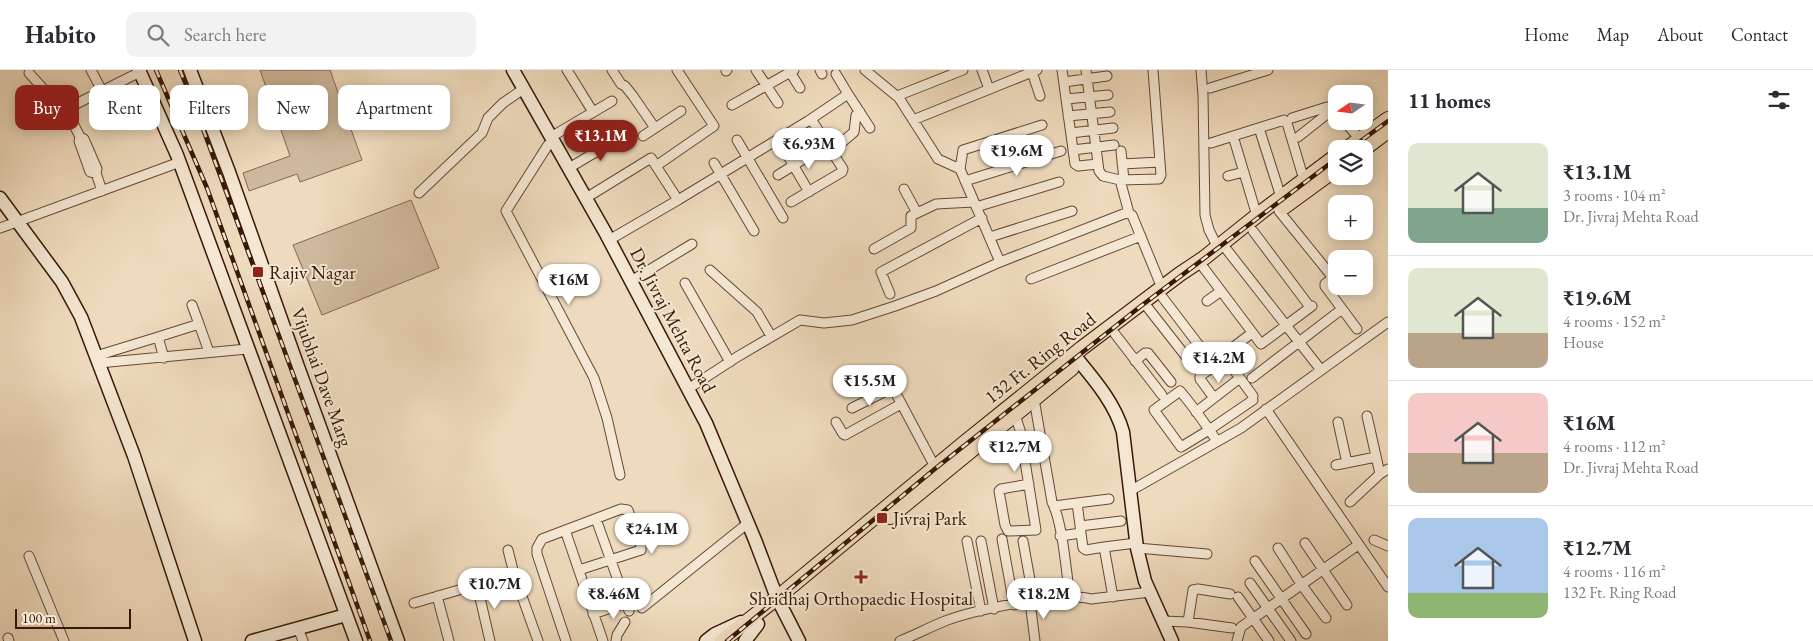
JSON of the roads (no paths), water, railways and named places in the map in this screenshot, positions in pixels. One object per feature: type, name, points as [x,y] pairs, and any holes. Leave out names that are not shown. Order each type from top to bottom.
[{"type":"main road","points":[[1366,140],[1388,119]]},
{"type":"main road","points":[[1370,140],[1388,131]]},
{"type":"main road","name":"132 Ft. Ring Road","points":[[777,604],[935,467],[1162,293],[1222,249],[1253,230],[1304,180],[1328,162]]},
{"type":"main road","name":"132 Ft. Ring Road","points":[[727,641],[777,604],[1034,400],[1077,358],[1115,334],[1148,308],[1162,293],[1204,267],[1257,216],[1328,174]]},
{"type":"street","points":[[91,70],[99,85]]},
{"type":"street","name":"Vijubhai Dave Marg","points":[[190,70],[229,172],[294,358],[398,641]]},
{"type":"street","points":[[507,70],[550,141],[684,392],[702,428],[743,527],[794,641]]},
{"type":"street","name":"Dr. Jivraj Mehta Road","points":[[512,70],[550,141],[586,198],[706,423],[755,540],[777,604]]},
{"type":"street","points":[[567,70],[593,112]]},
{"type":"street","points":[[612,70],[655,128]]},
{"type":"street","points":[[656,166],[714,126],[677,70]]},
{"type":"street","points":[[756,70],[778,103]]},
{"type":"street","points":[[866,70],[897,96],[938,159],[960,169]]},
{"type":"street","points":[[897,96],[963,70]]},
{"type":"street","points":[[982,70],[989,89]]},
{"type":"street","points":[[1062,70],[1076,166],[1098,164]]},
{"type":"street","points":[[1087,74],[1098,164],[1103,176],[1122,180],[1159,178],[1162,175],[1153,70]]},
{"type":"street","points":[[1201,70],[1206,215],[1210,230],[1222,249],[1321,370]]},
{"type":"street","points":[[1210,88],[1268,70]]},
{"type":"street","points":[[113,85],[140,71],[180,162],[356,641]]},
{"type":"street","points":[[732,104],[792,71],[800,88]]},
{"type":"street","points":[[913,120],[989,89],[1016,74],[1035,71],[1040,96]]},
{"type":"street","points":[[29,73],[40,85]]},
{"type":"street","points":[[836,74],[870,128]]},
{"type":"street","points":[[1064,82],[1087,74],[1107,76]]},
{"type":"street","points":[[418,193],[482,133],[488,118],[503,103],[519,92]]},
{"type":"street","points":[[609,240],[778,140],[848,94]]},
{"type":"street","points":[[1066,99],[1108,95]]},
{"type":"street","points":[[612,101],[550,141],[506,211],[594,378],[607,418],[620,475]]},
{"type":"street","points":[[1292,118],[1328,107]]},
{"type":"street","points":[[643,136],[681,111]]},
{"type":"street","points":[[840,144],[854,132],[856,115],[860,112]]},
{"type":"street","points":[[1068,116],[1110,112]]},
{"type":"street","points":[[1298,137],[1328,115]]},
{"type":"street","points":[[791,202],[842,172],[842,166],[811,119]]},
{"type":"street","points":[[1211,143],[1282,120],[1285,121],[1304,180]]},
{"type":"street","points":[[1000,262],[960,169],[963,150],[1042,125]]},
{"type":"street","points":[[1071,133],[1113,128]]},
{"type":"street","points":[[1259,128],[1280,204],[1331,276],[1331,279],[1324,284],[1357,329]]},
{"type":"street","points":[[76,130],[80,137],[84,138],[97,169],[96,174],[102,191]]},
{"type":"street","points":[[1351,130],[1359,140]]},
{"type":"street","points":[[1233,136],[1257,216]]},
{"type":"street","points":[[568,168],[621,137]]},
{"type":"street","points":[[737,140],[783,218]]},
{"type":"street","points":[[778,140],[809,192]]},
{"type":"street","points":[[778,175],[828,144]]},
{"type":"street","points":[[1073,150],[1118,148],[1129,212],[1132,214],[1162,293],[1211,361]]},
{"type":"street","points":[[965,181],[1061,151]]},
{"type":"street","points":[[586,198],[651,158],[678,200]]},
{"type":"street","points":[[0,228],[180,162]]},
{"type":"street","points":[[1122,164],[1160,162]]},
{"type":"street","points":[[714,163],[754,231]]},
{"type":"street","points":[[1228,176],[1244,172]]},
{"type":"street","points":[[874,249],[911,228],[910,218],[936,204],[975,205],[1059,182]]},
{"type":"street","points":[[904,189],[918,213]]},
{"type":"street","points":[[0,198],[62,282],[81,317],[134,456],[195,641]]},
{"type":"street","points":[[990,237],[1072,212]]},
{"type":"street","points":[[688,389],[771,336],[800,320],[824,323],[852,320],[936,291],[1000,262],[1129,212]]},
{"type":"street","points":[[890,294],[881,272],[982,218]]},
{"type":"street","points":[[1204,267],[1262,344],[1311,306],[1253,230]]},
{"type":"street","points":[[1031,279],[1140,236]]},
{"type":"street","points":[[631,281],[692,244]]},
{"type":"street","points":[[710,270],[757,312],[771,336]]},
{"type":"street","points":[[685,283],[730,362]]},
{"type":"street","points":[[1207,301],[1221,291]]},
{"type":"street","points":[[192,305],[209,352]]},
{"type":"street","points":[[1148,308],[1195,368]]},
{"type":"street","points":[[1252,378],[1342,309]]},
{"type":"street","points":[[1130,491],[1240,428],[1388,322]]},
{"type":"street","points":[[97,359],[199,324]]},
{"type":"street","points":[[1228,351],[1252,333]]},
{"type":"street","points":[[1115,334],[1162,395]]},
{"type":"street","points":[[158,337],[164,358]]},
{"type":"street","points":[[97,359],[164,358],[247,348]]},
{"type":"street","points":[[1135,360],[1148,352],[1171,382]]},
{"type":"street","points":[[1077,358],[1119,418],[1124,432],[1137,545],[1145,581],[1172,641]]},
{"type":"street","points":[[1214,398],[1200,376],[1225,359],[1253,398],[1209,430],[1183,446],[1179,446],[1154,411],[1155,408],[1180,391],[1196,412],[1209,430],[1217,441]]},
{"type":"street","points":[[884,371],[935,467]]},
{"type":"street","points":[[1196,412],[1240,378]]},
{"type":"street","points":[[852,408],[892,388]]},
{"type":"street","points":[[1034,400],[1070,597]]},
{"type":"street","points":[[836,422],[842,434],[845,434],[901,404]]},
{"type":"street","points":[[1266,410],[1388,587]]},
{"type":"street","points":[[1015,415],[1020,430],[1029,484],[1036,530],[1009,531],[1005,526],[999,491],[1029,484]]},
{"type":"street","points":[[1350,502],[1384,472],[1376,457],[1367,416]]},
{"type":"street","points":[[1338,422],[1347,463]]},
{"type":"street","points":[[1336,466],[1376,457]]},
{"type":"street","points":[[1054,506],[1108,499]]},
{"type":"street","points":[[1077,503],[1082,548],[1086,550],[1137,545],[1207,554]]},
{"type":"street","points":[[566,641],[537,554],[537,548],[542,539],[621,509],[628,510],[641,550],[579,570]]},
{"type":"street","points":[[594,614],[628,607],[596,518]]},
{"type":"street","points":[[1060,536],[1121,521]]},
{"type":"street","points":[[642,608],[743,527]]},
{"type":"street","points":[[566,530],[602,641]]},
{"type":"street","points":[[1002,539],[1014,605]]},
{"type":"street","points":[[981,540],[994,609]]},
{"type":"street","points":[[1374,540],[1388,546]]},
{"type":"street","points":[[1023,541],[1032,602],[1035,641]]},
{"type":"street","points":[[967,542],[981,611]]},
{"type":"street","points":[[1305,543],[1347,605]]},
{"type":"street","points":[[1237,641],[1241,627],[1358,546]]},
{"type":"street","points":[[1104,547],[1113,597]]},
{"type":"street","points":[[1278,548],[1326,618]]},
{"type":"street","points":[[508,550],[514,574],[538,641]]},
{"type":"street","points":[[29,556],[64,641]]},
{"type":"street","points":[[1255,562],[1306,634]]},
{"type":"street","points":[[414,603],[514,574]]},
{"type":"street","points":[[1250,583],[1291,641]]},
{"type":"street","points":[[477,585],[490,641]]},
{"type":"street","points":[[1188,622],[1193,590],[1234,595],[1269,641]]},
{"type":"street","points":[[900,641],[945,621],[981,611],[1070,597],[1083,597],[1091,600],[1150,592]]},
{"type":"street","points":[[437,596],[449,641]]},
{"type":"street","points":[[777,604],[799,641]]},
{"type":"street","points":[[252,641],[346,615]]},
{"type":"street","points":[[706,641],[715,634],[755,621]]},
{"type":"street","points":[[745,641],[755,621]]},
{"type":"street","points":[[1163,621],[1188,622],[1232,628]]},
{"type":"street","points":[[616,641],[617,634],[625,622]]},
{"type":"street","points":[[298,628],[303,641]]},
{"type":"railway","points":[[156,70],[207,188],[370,641]]},
{"type":"railway","points":[[180,70],[391,641]]},
{"type":"railway","points":[[1362,140],[1388,121]]},
{"type":"railway","points":[[727,641],[936,468],[1141,306],[1328,165]]},
{"type":"place","name":"Rajiv Nagar","points":[[258,272]]},
{"type":"place","name":"Jivraj Park","points":[[882,518]]},
{"type":"place","name":"Shridhaj Orthopaedic Hospital","points":[[861,577]]}]
